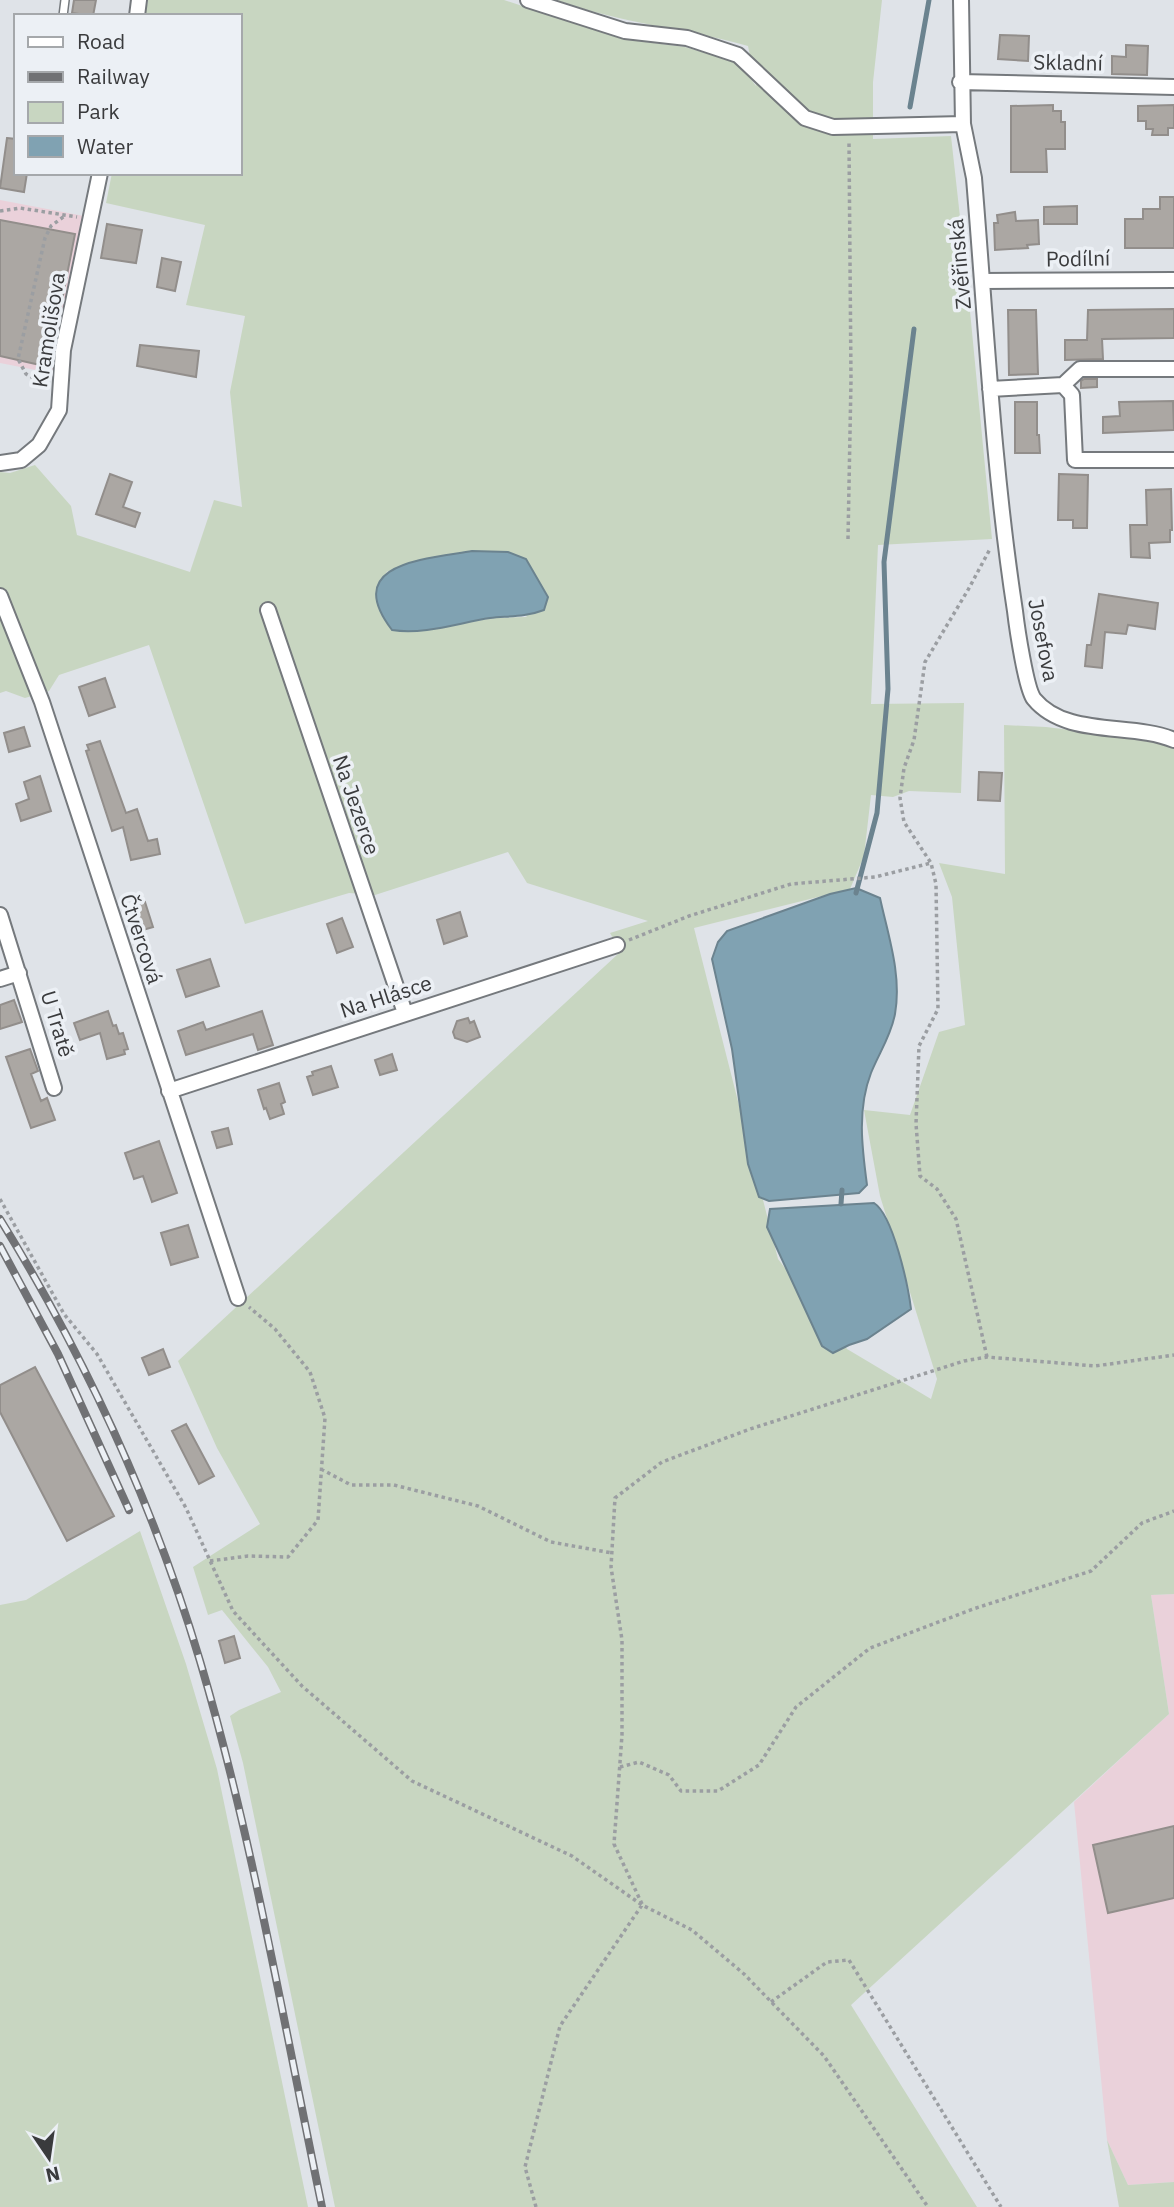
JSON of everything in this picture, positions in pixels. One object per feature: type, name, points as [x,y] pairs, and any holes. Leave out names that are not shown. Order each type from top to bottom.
[{"type":"street","points":[[528,0],[625,31],[687,38],[738,55],[805,118],[833,127],[962,124]]},
{"type":"street","name":"Zvěřinská","points":[[961,0],[962,124],[974,178],[1002,525]]},
{"type":"street","name":"Skladní","points":[[960,82],[1174,87]]},
{"type":"street","name":"Kramolišova","points":[[0,463],[21,460],[39,445],[59,410],[63,350],[100,175]]},
{"type":"street","name":"Podílní","points":[[983,281],[1174,280]]},
{"type":"street","points":[[990,389],[1063,385],[1080,369],[1174,369]]},
{"type":"street","points":[[1063,385],[1072,395],[1075,460],[1174,460]]},
{"type":"street","name":"Josefova","points":[[1002,525],[1021,650],[1033,698],[1073,723],[1117,728],[1174,740]]},
{"type":"street","name":"Čtvercová","points":[[0,596],[42,702],[238,1298]]},
{"type":"street","name":"Na Jezerce","points":[[268,610],[405,1013]]},
{"type":"street","name":"U Tratě","points":[[0,915],[54,1088]]},
{"type":"street","name":"Na Hlásce","points":[[169,1091],[617,945]]},
{"type":"street","name":"U Tratě","points":[[0,979],[19,973]]},
{"type":"path","points":[[848,539],[851,380],[849,126]]},
{"type":"path","points":[[0,211],[19,208],[90,219]]},
{"type":"path","points":[[61,392],[26,374],[18,359],[45,237],[51,226],[66,215]]},
{"type":"path","points":[[987,1357],[956,1219],[937,1189],[920,1176],[916,1124],[919,1046],[938,1009],[936,884],[931,863],[904,822],[900,798],[904,768],[914,740],[925,662],[968,590],[1002,525]]},
{"type":"path","points":[[617,945],[689,916],[791,884],[875,877],[931,863]]},
{"type":"path","points":[[0,1199],[64,1314],[97,1354],[186,1508],[233,1611],[302,1686],[412,1781],[572,1856],[642,1905],[692,1930],[744,1974],[824,2056],[928,2207]]},
{"type":"path","points":[[210,1561],[248,1556],[288,1557],[318,1520],[325,1418],[310,1372],[275,1329],[238,1298]]},
{"type":"path","points":[[642,1905],[614,1844],[622,1735],[622,1640],[611,1567],[615,1498],[662,1462],[750,1429],[964,1361],[987,1357],[1095,1366],[1174,1355]]},
{"type":"path","points":[[321,1469],[351,1485],[394,1485],[478,1507],[551,1542],[612,1553]]},
{"type":"path","points":[[620,1767],[639,1762],[669,1775],[681,1791],[718,1791],[759,1765],[796,1707],[870,1648],[973,1609],[1091,1571],[1142,1523],[1174,1511]]},
{"type":"path","points":[[536,2207],[525,2167],[560,2026],[642,1905]]},
{"type":"path","points":[[771,2002],[827,1962],[849,1960],[1001,2207]]},
{"type":"shaded area","points":[[0,200],[84,216],[56,374],[0,363]]},
{"type":"shaded area","points":[[1174,1594],[1174,2182],[1128,2185],[1107,2140],[1074,1802],[1169,1714],[1151,1595]]},
{"type":"green space","points":[[148,0],[504,0],[622,39],[685,47],[739,63],[756,86],[748,46],[628,20],[557,0],[882,0],[873,82],[873,139],[951,136],[992,539],[878,545],[871,704],[964,703],[961,793],[909,791],[893,797],[871,795],[864,856],[850,889],[694,928],[778,1259],[847,1349],[931,1399],[937,1379],[880,1196],[864,1110],[910,1115],[939,1032],[965,1025],[952,897],[939,863],[1005,874],[1004,725],[1046,727],[1161,741],[1174,747],[1174,1594],[1151,1595],[1169,1714],[851,2005],[977,2207],[335,2207],[243,1763],[230,1716],[281,1692],[268,1667],[222,1610],[208,1615],[193,1567],[260,1524],[217,1448],[178,1361],[618,954],[617,945],[610,933],[648,921],[527,883],[508,852],[375,895],[349,893],[245,924],[149,645],[59,675],[49,691],[25,698],[6,691],[0,693],[0,472],[10,473],[35,465],[71,506],[77,535],[190,572],[214,500],[242,507],[230,392],[245,316],[186,305],[205,225],[106,203],[112,175],[242,175],[242,14],[145,14]],"holes":[[[472,551],[527,617],[495,618],[457,624],[386,572],[425,559]]]},
{"type":"green space","points":[[140,1531],[186,1664],[217,1769],[308,2207],[0,2207],[0,1605],[26,1600]]},
{"type":"green space","points":[[1107,2140],[1128,2185],[1174,2182],[1174,2207],[1119,2207]]},
{"type":"water","points":[[472,551],[508,552],[526,559],[548,597],[544,610],[429,630],[392,630],[379,608],[376,591],[383,578],[395,568],[413,562]]},
{"type":"water","points":[[856,888],[880,898],[897,985],[893,1022],[871,1073],[864,1100],[862,1143],[867,1185],[859,1193],[769,1201],[759,1197],[748,1164],[732,1049],[712,959],[718,942],[727,931],[830,894]]},
{"type":"water","points":[[874,1203],[881,1210],[893,1235],[911,1309],[867,1339],[833,1353],[822,1346],[767,1227],[770,1209]]},
{"type":"building","points":[[74,0],[96,0],[93,14],[72,13]]},
{"type":"building","points":[[1000,35],[1029,36],[1028,61],[998,59]]},
{"type":"building","points":[[1126,45],[1148,46],[1147,75],[1112,74],[1112,56],[1126,57]]},
{"type":"building","points":[[1053,105],[1053,111],[1061,111],[1061,122],[1065,122],[1065,149],[1046,149],[1047,172],[1011,172],[1011,106]]},
{"type":"building","points":[[1174,105],[1174,128],[1168,128],[1168,135],[1152,135],[1153,129],[1146,129],[1146,121],[1138,121],[1138,106]]},
{"type":"building","points":[[7,138],[14,139],[14,175],[27,175],[24,192],[0,188]]},
{"type":"building","points":[[1160,197],[1174,197],[1174,248],[1125,248],[1125,219],[1143,219],[1143,209],[1160,209]]},
{"type":"building","points":[[1077,206],[1077,224],[1044,224],[1044,207]]},
{"type":"building","points":[[1015,212],[1016,221],[1038,220],[1039,244],[1027,245],[1028,248],[995,250],[994,223],[998,223],[997,215]]},
{"type":"building","points":[[0,220],[75,234],[49,367],[0,356]]},
{"type":"building","points":[[107,224],[142,230],[136,263],[101,258]]},
{"type":"building","points":[[162,258],[181,262],[175,291],[157,287]]},
{"type":"building","points":[[1174,309],[1174,338],[1102,339],[1103,359],[1065,360],[1065,340],[1087,340],[1088,310]]},
{"type":"building","points":[[1008,310],[1036,310],[1038,374],[1009,375]]},
{"type":"building","points":[[140,345],[199,351],[196,377],[137,366]]},
{"type":"building","points":[[1097,379],[1097,387],[1081,388],[1081,381]]},
{"type":"building","points":[[1173,401],[1174,430],[1103,433],[1103,417],[1120,416],[1119,402]]},
{"type":"building","points":[[1015,402],[1037,402],[1040,453],[1015,453]]},
{"type":"building","points":[[110,474],[132,482],[123,507],[140,513],[135,527],[96,514]]},
{"type":"building","points":[[1059,474],[1088,475],[1087,528],[1073,528],[1073,520],[1058,520]]},
{"type":"building","points":[[1171,489],[1170,542],[1149,543],[1150,558],[1131,557],[1130,525],[1147,525],[1146,490]]},
{"type":"building","points":[[1099,594],[1158,603],[1155,629],[1128,625],[1126,634],[1105,632],[1102,668],[1085,666]]},
{"type":"building","points":[[105,678],[115,707],[89,716],[79,687]]},
{"type":"building","points":[[24,727],[30,746],[9,752],[4,733]]},
{"type":"building","points":[[100,741],[126,813],[137,809],[148,841],[157,839],[160,854],[131,860],[123,827],[112,831],[86,751],[89,750],[87,745]]},
{"type":"building","points":[[979,772],[1002,773],[1000,801],[978,800]]},
{"type":"building","points":[[40,776],[51,811],[21,821],[16,804],[29,799],[24,782]]},
{"type":"building","points":[[145,902],[153,927],[136,932],[133,920],[129,922],[125,909]]},
{"type":"building","points":[[460,912],[467,936],[444,944],[437,920]]},
{"type":"building","points":[[342,918],[353,947],[337,953],[327,924]]},
{"type":"building","points":[[210,959],[219,986],[186,997],[177,970]]},
{"type":"building","points":[[14,1000],[22,1022],[0,1029],[0,1005]]},
{"type":"building","points":[[108,1011],[113,1026],[116,1025],[119,1034],[123,1033],[128,1049],[124,1050],[125,1054],[107,1059],[100,1033],[80,1040],[74,1023]]},
{"type":"building","points":[[262,1011],[273,1045],[258,1050],[253,1034],[186,1055],[178,1031],[203,1022],[206,1030]]},
{"type":"building","points":[[468,1018],[470,1023],[474,1021],[480,1037],[467,1042],[455,1038],[453,1032],[457,1021]]},
{"type":"building","points":[[30,1049],[38,1071],[31,1074],[41,1101],[47,1098],[55,1120],[31,1128],[6,1057]]},
{"type":"building","points":[[392,1054],[397,1070],[380,1075],[375,1060]]},
{"type":"building","points":[[331,1066],[338,1087],[313,1095],[307,1077],[313,1075],[312,1072]]},
{"type":"building","points":[[279,1083],[285,1102],[281,1104],[284,1114],[270,1119],[258,1090]]},
{"type":"building","points":[[228,1128],[232,1144],[217,1148],[212,1132]]},
{"type":"building","points":[[159,1141],[177,1193],[152,1202],[143,1176],[134,1179],[125,1153]]},
{"type":"building","points":[[188,1225],[198,1257],[171,1265],[161,1233]]},
{"type":"building","points":[[163,1349],[170,1367],[149,1375],[142,1358]]},
{"type":"building","points":[[35,1367],[114,1516],[67,1541],[0,1412],[0,1385]]},
{"type":"building","points":[[186,1424],[214,1476],[199,1484],[172,1431]]},
{"type":"building","points":[[234,1636],[240,1658],[225,1663],[219,1641]]},
{"type":"building","points":[[1174,1826],[1174,1898],[1108,1913],[1093,1845]]},
{"type":"waterway","points":[[910,107],[929,0]]},
{"type":"waterway","points":[[856,893],[877,813],[888,689],[884,562],[914,329]]},
{"type":"waterway","points":[[841,1204],[842,1190]]},
{"type":"railway","points":[[0,1219],[61,1324],[89,1379],[139,1489],[182,1603],[219,1728],[252,1864],[322,2207]]},
{"type":"railway","points":[[0,1246],[58,1354],[129,1510]]}]
